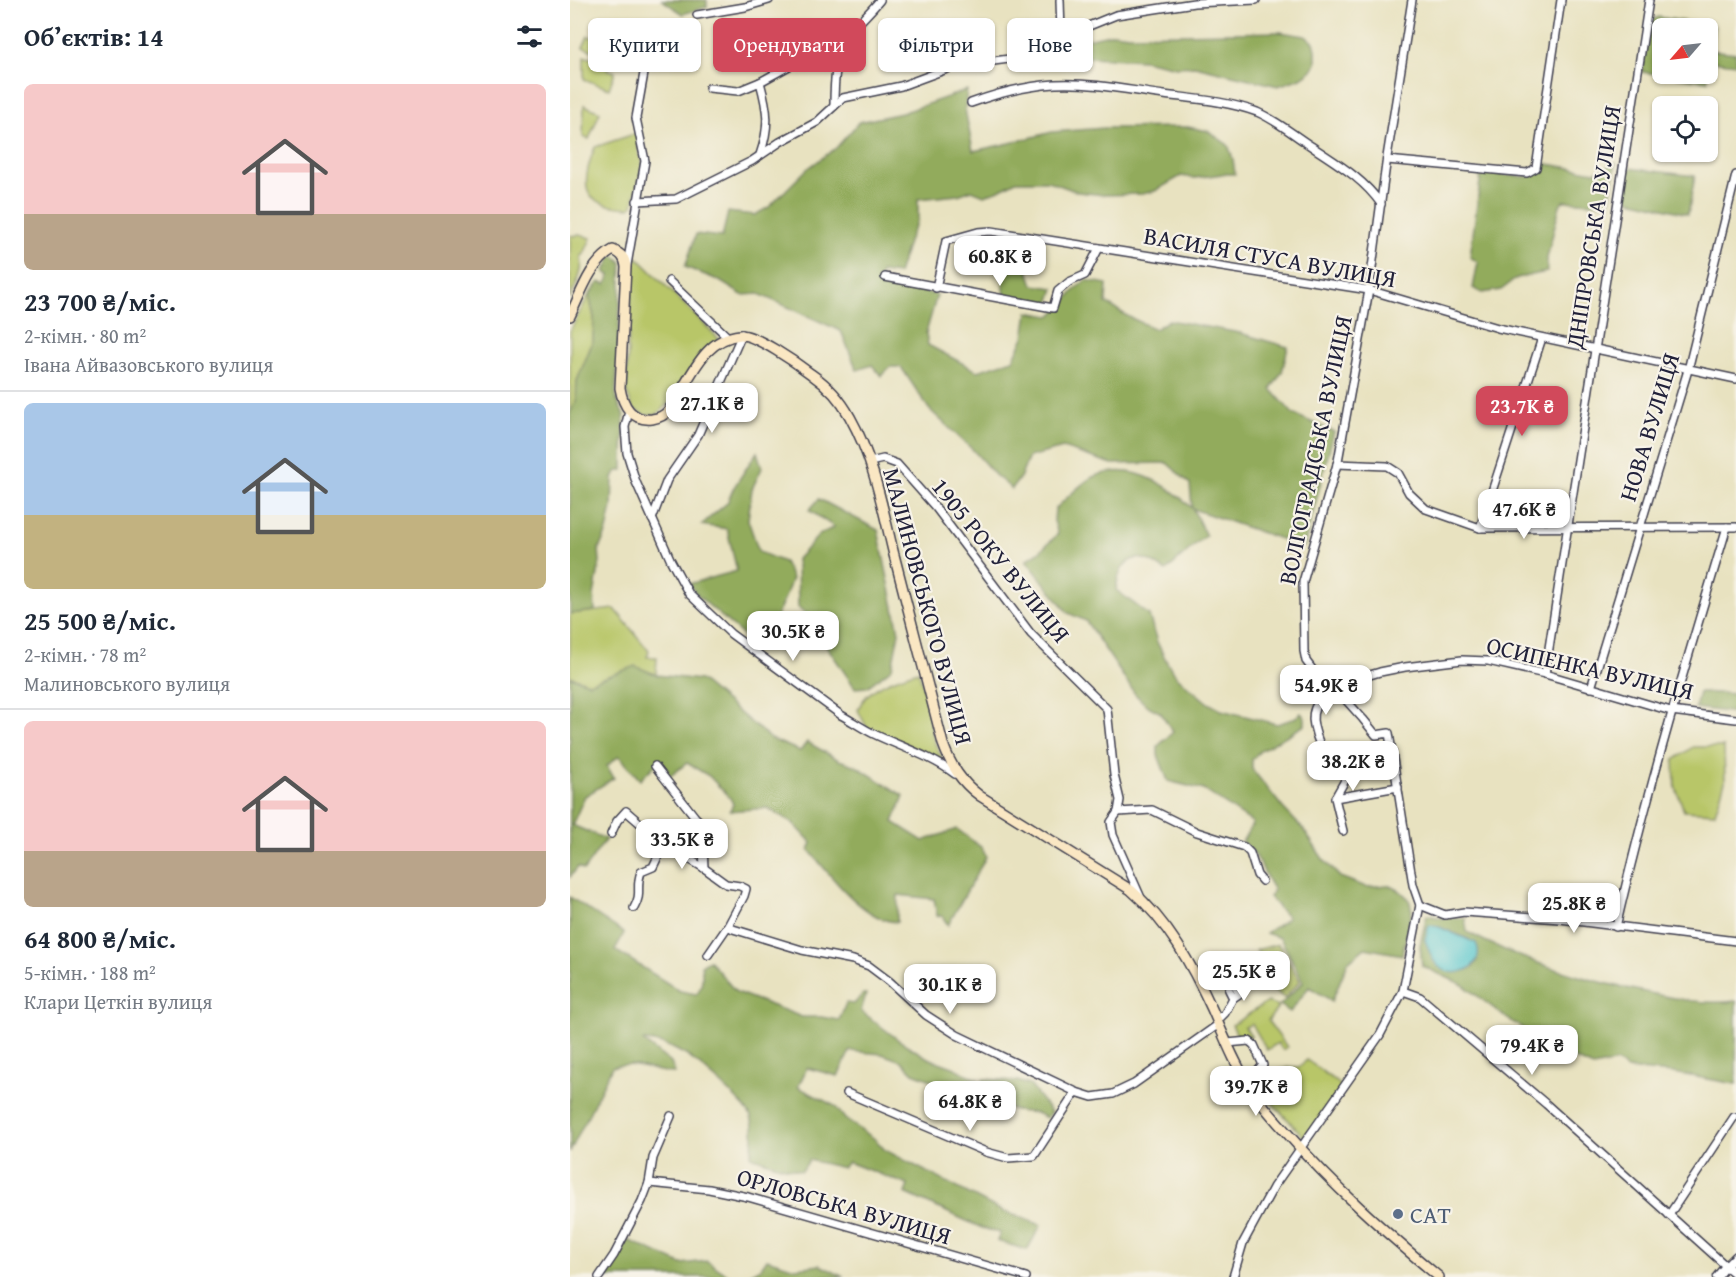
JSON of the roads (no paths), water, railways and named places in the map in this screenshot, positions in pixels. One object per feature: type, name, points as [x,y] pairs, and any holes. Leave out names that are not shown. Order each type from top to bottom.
[{"type":"main road","points":[[570,316],[595,265],[612,250],[621,254],[625,260],[626,276],[620,388],[629,411],[633,415],[646,419],[663,415],[711,348],[742,334]]},
{"type":"main road","name":"МАЛИНОВСЬКОГО ВУЛИЦЯ","points":[[742,334],[789,358],[821,381],[849,415],[870,462],[943,744],[957,775],[967,787],[980,796],[1131,890],[1142,900],[1169,932],[1196,977],[1245,1079],[1265,1107],[1301,1149],[1364,1213],[1439,1277]]},
{"type":"street","points":[[697,15],[745,7],[769,0]]},
{"type":"street","points":[[863,18],[880,0]]},
{"type":"street","points":[[1060,0],[1061,18]]},
{"type":"street","points":[[1093,24],[1116,15],[1194,3],[1256,0]]},
{"type":"street","name":"ВОЛГОГРАДСЬКА ВУЛИЦЯ","points":[[1398,787],[1389,734],[1376,735],[1363,719],[1318,677],[1306,661],[1302,591],[1305,569],[1336,464],[1369,290],[1412,0]]},
{"type":"street","points":[[1387,160],[1527,173],[1536,168],[1561,0]]},
{"type":"street","name":"ДНІПРОВСЬКА ВУЛИЦЯ","points":[[1545,674],[1649,0]]},
{"type":"street","points":[[637,201],[676,199],[752,161],[817,122],[843,98],[901,86],[955,66],[1007,59]]},
{"type":"street","points":[[626,276],[645,161],[636,118],[644,72]]},
{"type":"street","points":[[709,88],[738,91],[778,72]]},
{"type":"street","points":[[834,106],[836,72]]},
{"type":"street","points":[[760,82],[768,121],[768,131],[760,155]]},
{"type":"street","points":[[971,103],[1023,88],[1057,84],[1128,89],[1221,102],[1258,113],[1276,123],[1344,168],[1372,192],[1381,204]]},
{"type":"street","name":"НОВА ВУЛИЦЯ","points":[[1591,688],[1688,370],[1736,175]]},
{"type":"street","name":"ВАСИЛЯ СТУСА ВУЛИЦЯ","points":[[936,288],[946,241],[978,232],[991,231],[1369,290],[1498,328],[1736,379]]},
{"type":"street","points":[[885,277],[1053,308],[1058,291],[1069,282],[1085,275],[1099,248]]},
{"type":"street","points":[[669,281],[729,338]]},
{"type":"street","points":[[652,519],[667,480],[698,435],[742,334]]},
{"type":"street","points":[[1480,528],[1542,338]]},
{"type":"street","points":[[629,411],[625,427],[627,453],[636,483],[689,594],[731,634],[841,715],[871,733],[940,763],[957,775]]},
{"type":"street","name":"1905 РОКУ ВУЛИЦЯ","points":[[870,462],[883,459],[897,464],[936,507],[1031,634],[1107,709],[1114,775],[1120,800],[1118,812],[1112,822],[1113,835],[1142,900]]},
{"type":"street","points":[[1336,464],[1387,466],[1398,472],[1409,493],[1426,509],[1480,528],[1736,527]]},
{"type":"street","points":[[1616,927],[1671,711],[1727,527]]},
{"type":"street","name":"ОСИПЕНКА ВУЛИЦЯ","points":[[1330,687],[1380,672],[1461,660],[1488,661],[1545,674],[1671,711],[1736,719]]},
{"type":"street","points":[[1320,745],[1312,727],[1315,704],[1330,687]]},
{"type":"street","points":[[1343,759],[1348,775],[1335,798],[1343,831]]},
{"type":"street","points":[[655,766],[702,824],[704,868]]},
{"type":"street","points":[[1233,1277],[1244,1243],[1259,1212],[1380,1035],[1403,991],[1420,905],[1413,885],[1398,787],[1335,798]]},
{"type":"street","points":[[1118,812],[1152,810],[1197,832],[1244,847],[1250,853],[1257,875],[1262,881]]},
{"type":"street","points":[[611,834],[617,821],[626,811],[664,844],[726,884],[740,886],[746,890],[728,926],[708,955]]},
{"type":"street","points":[[634,908],[640,898],[637,882],[641,872],[653,867],[664,844]]},
{"type":"street","points":[[1420,905],[1445,915],[1464,912],[1560,920],[1736,941]]},
{"type":"street","points":[[728,926],[796,949],[853,960],[869,966],[926,1015],[957,1035],[1076,1092],[1092,1097],[1113,1094],[1134,1084],[1218,1023],[1233,998],[1232,988]]},
{"type":"street","points":[[1196,977],[1214,974],[1226,977]]},
{"type":"street","points":[[1403,991],[1420,997],[1546,1104],[1736,1274]]},
{"type":"street","points":[[1227,1043],[1249,1041],[1254,1045],[1263,1065],[1257,1072],[1245,1079]]},
{"type":"street","points":[[847,1093],[976,1148],[1008,1158],[1034,1156],[1076,1092]]},
{"type":"street","points":[[599,1277],[614,1255],[649,1183],[653,1158],[671,1116]]},
{"type":"street","points":[[1669,1215],[1734,1117]]},
{"type":"street","name":"ОРЛОВСЬКА ВУЛИЦЯ","points":[[649,1183],[709,1189],[748,1197],[1026,1277]]},
{"type":"street","points":[[1717,1277],[1736,1256]]},
{"type":"street","points":[[1237,1264],[1242,1277]]},
{"type":"water","points":[[1429,925],[1476,943],[1477,959],[1473,965],[1460,972],[1445,971],[1438,966],[1425,940]]},
{"type":"place","name":"САТ","points":[[1398,1214]]}]
